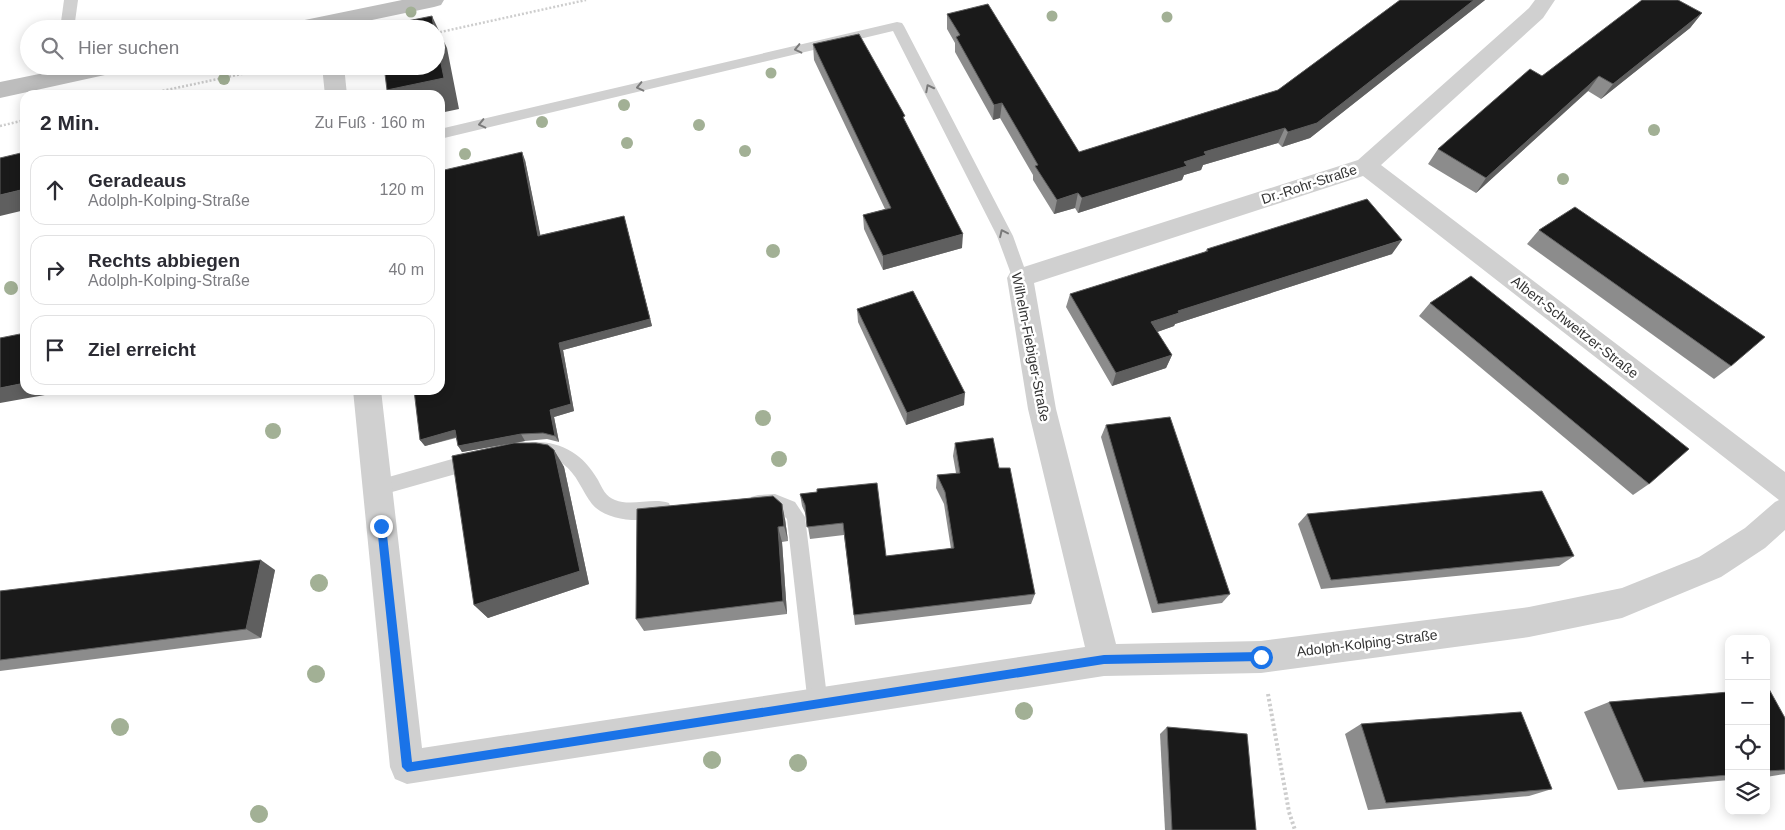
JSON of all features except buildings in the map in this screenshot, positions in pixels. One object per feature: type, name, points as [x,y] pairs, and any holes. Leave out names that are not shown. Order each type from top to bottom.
[{"type":"main road","points":[[349,20],[434,0]]},
{"type":"main road","points":[[0,90],[51,75]]},
{"type":"street","name":"Dr.-Rohr-Straße","points":[[1020,278],[1366,166],[1536,12],[1545,0]]},
{"type":"street","points":[[334,75],[335,90]]},
{"type":"street","name":"Albert-Schweitzer-Straße","points":[[1366,166],[1785,489]]},
{"type":"street","name":"Wilhelm-Fiebiger-Straße","points":[[1020,278],[1042,409],[1104,660]]},
{"type":"street","name":"Adolph-Kolping-Straße","points":[[368,395],[407,767],[1104,660],[1261,657],[1529,622],[1622,603],[1710,567],[1755,538],[1785,511]]},
{"type":"lane","points":[[68,20],[71,0]]},
{"type":"lane","name":"Wilhelm-Fiebiger-Straße","points":[[445,133],[897,26],[1005,236],[1020,278]]},
{"type":"lane","points":[[513,452],[547,449],[563,453],[570,458],[585,476],[598,498],[606,505],[621,511],[682,508]]},
{"type":"lane","points":[[378,488],[491,456]]},
{"type":"lane","points":[[740,504],[779,501],[792,509],[796,517],[818,705]]},
{"type":"path","points":[[445,30],[586,0]]},
{"type":"path","points":[[166,90],[236,75]]},
{"type":"path","points":[[0,126],[20,121]]},
{"type":"path","points":[[1261,657],[1289,812],[1295,830]]},
{"type":"route","points":[[381,526],[407,767],[1104,660],[1261,657]]}]
